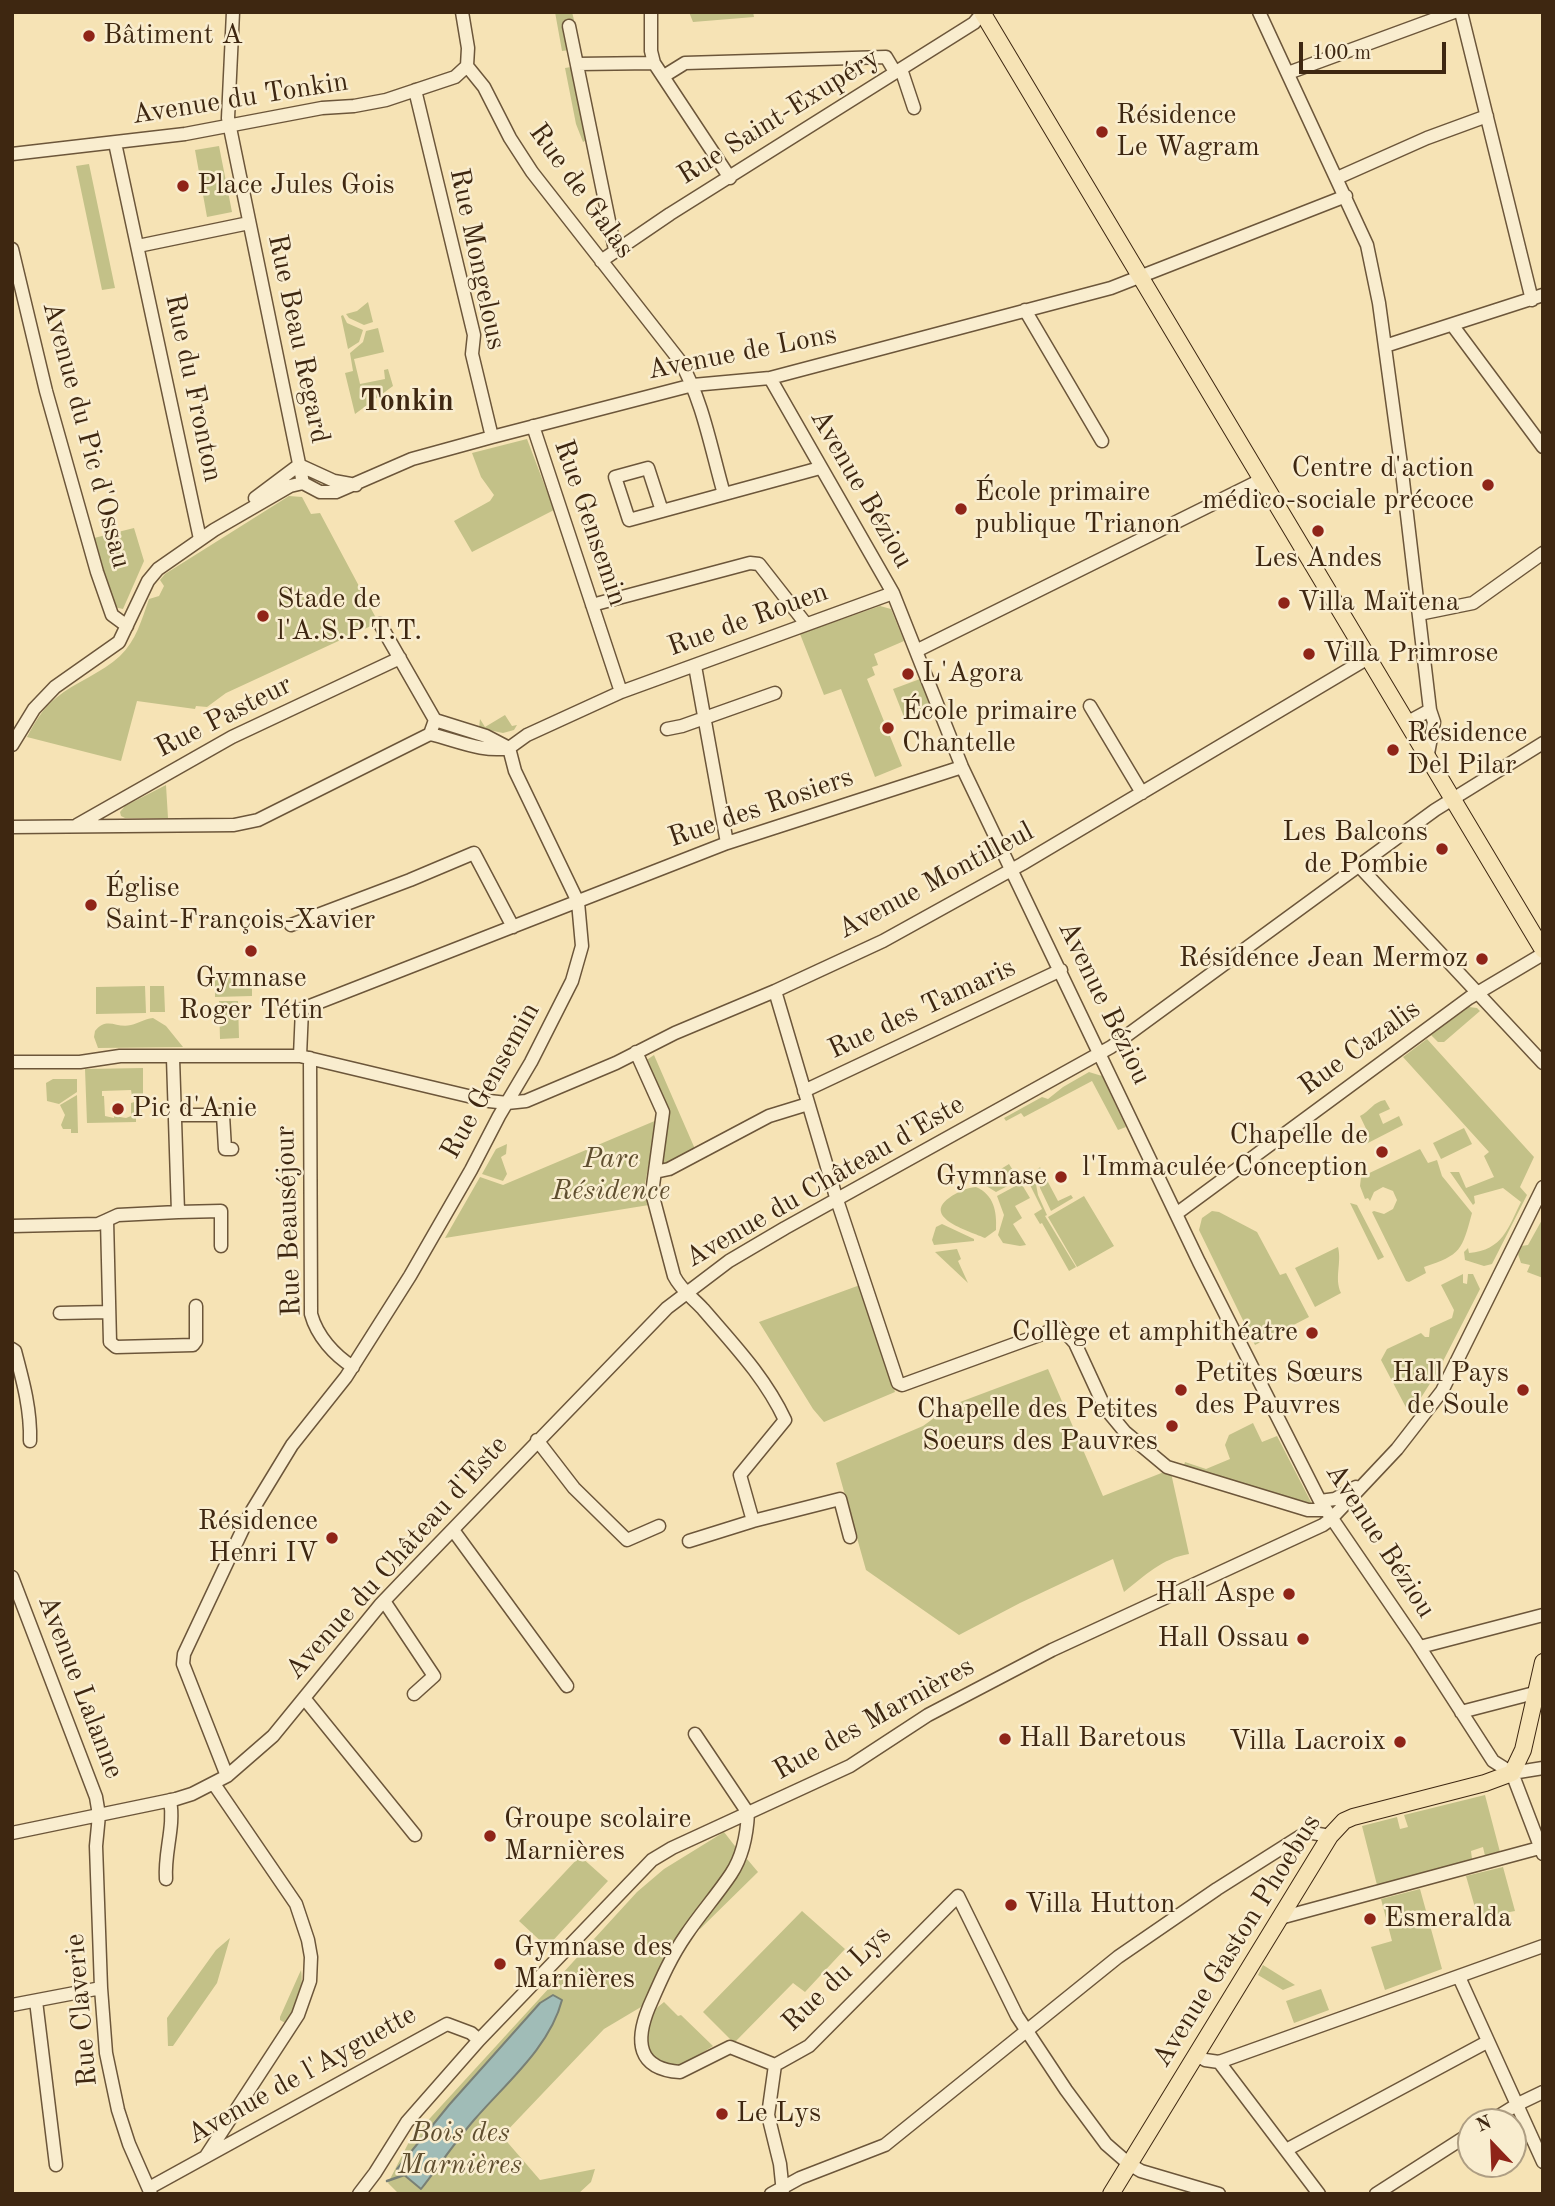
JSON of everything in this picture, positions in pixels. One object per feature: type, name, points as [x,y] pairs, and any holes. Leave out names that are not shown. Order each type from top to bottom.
[{"type":"main road","points":[[983,12],[1543,952]]},
{"type":"main road","points":[[1512,1773],[1523,1750],[1539,1692],[1543,1662]]},
{"type":"main road","name":"Avenue Gaston Phoebus","points":[[1111,2194],[1330,1836],[1343,1821],[1353,1816],[1485,1783],[1512,1773]]},
{"type":"street","points":[[115,143],[138,246],[249,223],[228,118],[233,12]]},
{"type":"street","points":[[462,12],[468,48],[467,66]]},
{"type":"street","points":[[651,12],[651,51],[654,63],[730,178]]},
{"type":"street","name":"Rue Saint-Exupéry","points":[[601,261],[974,23],[983,12]]},
{"type":"street","points":[[1259,12],[1367,245],[1385,346],[1430,710],[1434,722],[1427,759]]},
{"type":"street","points":[[1288,73],[1454,12]]},
{"type":"street","points":[[1385,346],[1537,298],[1461,12]]},
{"type":"street","points":[[569,26],[615,250]]},
{"type":"street","points":[[664,76],[685,63],[886,57],[898,71],[914,108]]},
{"type":"street","points":[[577,64],[654,63]]},
{"type":"street","name":"Avenue du Tonkin","points":[[12,154],[230,127],[322,108],[386,100],[455,76],[467,66]]},
{"type":"street","name":"Rue de Galas","points":[[467,66],[484,87],[510,138],[532,172],[680,361],[693,385],[724,494]]},
{"type":"street","name":"Rue Mongelous","points":[[415,90],[474,335],[472,354],[492,437]]},
{"type":"street","points":[[1337,178],[1427,138],[1487,116]]},
{"type":"street","name":"Avenue de Lons","points":[[303,483],[320,492],[336,492],[412,459],[533,426],[693,385],[769,378],[1111,288],[1346,197]]},
{"type":"street","name":"Rue Beau Regard","points":[[249,223],[303,483]]},
{"type":"street","name":"Rue du Fronton","points":[[138,246],[200,539]]},
{"type":"street","name":"Avenue du Pic d'Ossau","points":[[12,248],[46,391],[97,572],[112,615],[127,626]]},
{"type":"street","points":[[1025,310],[1102,441]]},
{"type":"street","points":[[1453,326],[1543,447]]},
{"type":"street","name":"Avenue Béziou","points":[[769,378],[893,593],[962,767],[1176,1214],[1325,1510],[1420,1647],[1493,1761],[1512,1773]]},
{"type":"street","name":"Rue Gensemin","points":[[533,426],[621,692]]},
{"type":"street","points":[[214,530],[299,465],[334,481],[356,485]]},
{"type":"street","points":[[662,511],[648,468],[615,477],[629,520],[820,468]]},
{"type":"street","points":[[916,651],[1261,480]]},
{"type":"street","points":[[12,745],[34,709],[55,687],[119,642],[153,575],[179,552],[214,530],[290,486],[303,483]]},
{"type":"street","points":[[1419,614],[1473,603],[1543,553]]},
{"type":"street","points":[[592,605],[750,563],[759,564],[806,624]]},
{"type":"street","name":"Rue de Rouen","points":[[621,692],[893,593]]},
{"type":"street","points":[[380,624],[435,720],[485,736],[509,748]]},
{"type":"street","name":"Rue Pasteur","points":[[75,826],[232,737],[400,658]]},
{"type":"street","name":"Avenue Montilleul","points":[[507,1103],[526,1101],[616,1063],[675,1033],[883,941],[1012,870],[1368,658]]},
{"type":"street","points":[[695,666],[727,843]]},
{"type":"street","points":[[12,827],[234,825],[258,820],[430,734],[482,748],[509,748],[527,735],[621,692]]},
{"type":"street","points":[[667,729],[775,693]]},
{"type":"street","points":[[1090,706],[1142,793]]},
{"type":"street","points":[[1406,723],[1430,710]]},
{"type":"street","points":[[430,734],[435,720]]},
{"type":"street","name":"Rue Gensemin","points":[[228,1776],[183,1664],[184,1654],[250,1514],[292,1445],[353,1367],[427,1246],[531,1062],[572,981],[582,946],[578,902],[514,771],[509,748]]},
{"type":"street","name":"Avenue du Château d'Este","points":[[12,1833],[170,1800],[192,1794],[228,1776],[262,1747],[384,1601],[537,1440],[686,1292],[729,1261],[836,1198],[1101,1054],[1452,799],[1540,750]]},
{"type":"street","name":"Rue des Rosiers","points":[[513,926],[727,843],[962,767]]},
{"type":"street","points":[[291,925],[474,853],[513,926]]},
{"type":"street","points":[[1358,865],[1543,1063]]},
{"type":"street","name":"Rue Beauséjour","points":[[353,1367],[339,1359],[316,1328],[311,1314],[302,1009],[513,926]]},
{"type":"street","name":"Rue Cazalis","points":[[1176,1214],[1476,993],[1543,952]]},
{"type":"street","name":"Rue des Tamaris","points":[[804,1091],[1061,970]]},
{"type":"street","points":[[775,991],[836,1198],[898,1383],[902,1385],[1056,1329],[1066,1333],[1075,1343],[1105,1408],[1125,1432],[1167,1467],[1308,1510],[1325,1510],[1368,1480],[1397,1449],[1442,1391],[1543,1187]]},
{"type":"street","points":[[636,1052],[663,1117],[652,1193],[678,1286],[756,1372],[774,1396],[785,1420],[740,1475],[753,1521]]},
{"type":"street","points":[[12,1062],[80,1062],[120,1056],[305,1057],[507,1103]]},
{"type":"street","points":[[173,1058],[178,1212]]},
{"type":"street","points":[[654,1171],[669,1169],[769,1116],[808,1104]]},
{"type":"street","points":[[176,1115],[223,1115],[225,1149],[232,1149]]},
{"type":"street","points":[[12,1226],[98,1224],[118,1215],[220,1211],[221,1246]]},
{"type":"street","points":[[107,1220],[109,1340],[113,1346],[190,1345],[196,1341],[195,1306]]},
{"type":"street","points":[[60,1313],[108,1312]]},
{"type":"street","points":[[12,1349],[15,1351],[26,1391],[31,1423],[30,1441]]},
{"type":"street","points":[[537,1440],[574,1488],[627,1540],[659,1526]]},
{"type":"street","points":[[1325,1510],[1335,1499],[1368,1480]]},
{"type":"street","points":[[690,1541],[753,1521],[840,1499],[850,1537]]},
{"type":"street","name":"Rue des Marnières","points":[[359,2194],[407,2122],[479,2040],[652,1860],[672,1847],[850,1766],[929,1715],[1052,1650],[1318,1527],[1325,1510]]},
{"type":"street","points":[[453,1530],[567,1686]]},
{"type":"street","name":"Avenue Lalanne","points":[[12,1577],[96,1797],[99,1815]]},
{"type":"street","points":[[384,1601],[434,1676],[414,1694]]},
{"type":"street","points":[[1420,1647],[1543,1615]]},
{"type":"street","points":[[1461,1712],[1539,1692]]},
{"type":"street","points":[[304,1698],[415,1835]]},
{"type":"street","points":[[695,1734],[748,1812],[747,1838],[733,1872],[672,1956],[642,2023],[640,2039],[649,2062],[671,2072],[680,2072],[730,2047],[775,2065]]},
{"type":"street","name":"Avenue Gaston Phoebus","points":[[1512,1773],[1543,1768]]},
{"type":"street","points":[[1280,1918],[1542,1850],[1512,1773]]},
{"type":"street","points":[[206,2156],[298,2015],[311,1970],[309,1940],[296,1904],[214,1784]]},
{"type":"street","points":[[166,1878],[165,1864],[172,1821],[170,1800]]},
{"type":"street","name":"Rue Claverie","points":[[99,1815],[96,1846],[105,2044],[118,2110],[129,2144],[150,2191]]},
{"type":"street","points":[[771,2194],[885,2145],[1118,1957],[1226,1883],[1307,1832],[1330,1836]]},
{"type":"street","name":"Rue du Lys","points":[[783,2190],[780,2164],[768,2115],[775,2065],[809,2046],[958,1896],[1027,2031]]},
{"type":"street","points":[[1197,2055],[1205,2060],[1219,2062],[1543,1946]]},
{"type":"street","points":[[1459,1977],[1543,2162]]},
{"type":"street","points":[[12,2005],[101,1988]]},
{"type":"street","points":[[36,2001],[56,2165]]},
{"type":"street","name":"Avenue de l'Ayguette","points":[[150,2191],[206,2156],[447,2024],[471,2033],[479,2040]]},
{"type":"street","points":[[1027,2031],[1106,2144],[1129,2164],[1141,2171],[1219,2194]]},
{"type":"street","points":[[1286,2150],[1487,2042]]},
{"type":"street","points":[[1219,2062],[1320,2194]]},
{"type":"street","points":[[1512,2108],[1543,2092]]},
{"type":"street","points":[[1376,2194],[1457,2142]]},
{"type":"green space","points":[[555,12],[572,12],[574,20],[563,22],[566,46],[570,50],[562,51]]},
{"type":"green space","points":[[689,12],[753,12],[754,17],[693,22]]},
{"type":"green space","points":[[571,67],[587,140],[583,142],[576,124],[565,68]]},
{"type":"green space","points":[[219,146],[232,212],[207,217],[195,150]]},
{"type":"green space","points":[[89,164],[115,288],[102,290],[76,166]]},
{"type":"green space","points":[[368,302],[373,322],[364,325],[346,314],[357,311]]},
{"type":"green space","points":[[343,315],[347,323],[363,330],[359,342],[348,349],[341,316]]},
{"type":"green space","points":[[378,328],[384,352],[354,359],[360,384],[385,379],[384,370],[388,369],[393,386],[355,414],[345,373],[353,371],[350,353],[363,342],[366,331]]},
{"type":"green space","points":[[527,439],[554,510],[472,552],[454,521],[490,501],[494,495],[481,477],[472,453]]},
{"type":"green space","points":[[289,496],[302,497],[311,514],[320,513],[376,618],[373,625],[226,693],[207,707],[196,706],[195,709],[137,701],[121,761],[27,737],[51,702],[126,650],[138,629],[149,599],[159,596],[164,586],[160,580],[165,574]]},
{"type":"green space","points":[[134,528],[144,561],[123,609],[114,607],[94,538]]},
{"type":"green space","points":[[880,606],[891,609],[904,641],[874,654],[878,665],[872,667],[875,675],[867,679],[902,766],[875,777],[841,689],[824,695],[800,634]]},
{"type":"green space","points":[[920,679],[930,705],[904,717],[893,689]]},
{"type":"green space","points":[[505,715],[512,726],[517,725],[514,730],[503,733],[479,728],[480,719],[485,727]]},
{"type":"green space","points":[[166,785],[168,818],[121,816],[120,812],[125,806]]},
{"type":"green space","points":[[252,977],[252,996],[215,997],[215,978]]},
{"type":"green space","points":[[145,986],[146,1013],[96,1014],[96,987]]},
{"type":"green space","points":[[150,986],[164,986],[165,1012],[150,1012]]},
{"type":"green space","points":[[219,1001],[238,1001],[239,1038],[220,1039]]},
{"type":"green space","points":[[1469,1007],[1480,1011],[1444,1042],[1438,1042],[1431,1035]]},
{"type":"green space","points":[[153,1018],[166,1026],[183,1047],[98,1048],[95,1031],[104,1024],[131,1025]]},
{"type":"green space","points":[[1427,1039],[1534,1157],[1520,1187],[1527,1195],[1492,1264],[1484,1266],[1465,1260],[1464,1252],[1468,1248],[1469,1253],[1480,1251],[1497,1242],[1508,1229],[1521,1202],[1503,1188],[1474,1196],[1473,1205],[1450,1172],[1459,1172],[1466,1188],[1494,1177],[1484,1156],[1489,1152],[1403,1057]]},
{"type":"green space","points":[[654,1055],[695,1149],[664,1166],[660,1164],[667,1118],[645,1061]]},
{"type":"green space","points":[[143,1068],[143,1095],[132,1096],[131,1090],[102,1091],[105,1116],[131,1116],[131,1103],[141,1100],[142,1115],[136,1116],[136,1122],[87,1123],[85,1069]]},
{"type":"green space","points":[[1089,1072],[1102,1076],[1126,1127],[1118,1130],[1092,1081],[1024,1117],[1021,1113],[1006,1121],[1004,1118],[1042,1097],[1048,1099]]},
{"type":"green space","points":[[53,1079],[77,1079],[77,1092],[59,1104],[47,1101],[46,1083]]},
{"type":"green space","points":[[77,1095],[78,1133],[71,1133],[71,1129],[63,1129],[61,1125],[65,1115],[60,1105]]},
{"type":"green space","points":[[1385,1100],[1390,1109],[1379,1114],[1383,1124],[1399,1116],[1403,1125],[1364,1145],[1361,1139],[1369,1135],[1360,1116]]},
{"type":"green space","name":"Parc Résidence","points":[[657,1120],[644,1189],[649,1205],[445,1238],[480,1177],[503,1185]]},
{"type":"green space","points":[[1464,1128],[1472,1144],[1441,1159],[1433,1143]]},
{"type":"green space","points":[[507,1144],[506,1154],[501,1157],[507,1174],[503,1181],[482,1174],[496,1149]]},
{"type":"green space","points":[[1420,1149],[1428,1163],[1437,1160],[1442,1176],[1472,1213],[1458,1249],[1446,1259],[1424,1267],[1426,1273],[1409,1282],[1406,1281],[1372,1212],[1384,1214],[1393,1209],[1397,1200],[1393,1191],[1383,1187],[1374,1192],[1370,1201],[1365,1199],[1360,1186],[1361,1177]]},
{"type":"green space","points":[[1009,1164],[1019,1180],[996,1192],[983,1184],[983,1180]]},
{"type":"green space","points":[[1040,1167],[1058,1201],[1071,1195],[1073,1198],[1051,1211],[1040,1188],[1037,1170]]},
{"type":"green space","points":[[1027,1179],[1035,1179],[1038,1195],[1047,1215],[1045,1216],[1076,1267],[1069,1271],[1042,1223],[1040,1224],[1034,1214],[1042,1209]]},
{"type":"green space","points":[[1021,1183],[1030,1198],[1015,1206],[1022,1218],[1013,1224],[1026,1245],[1020,1246],[1003,1243],[998,1235],[1004,1215],[997,1196]]},
{"type":"green space","points":[[976,1187],[987,1194],[995,1210],[996,1230],[985,1238],[952,1223],[941,1212],[942,1205],[949,1198]]},
{"type":"green space","points":[[1084,1196],[1114,1246],[1077,1267],[1048,1217]]},
{"type":"green space","points":[[1350,1203],[1357,1205],[1384,1257],[1378,1260]]},
{"type":"green space","points":[[1212,1211],[1257,1232],[1280,1275],[1286,1273],[1309,1317],[1255,1345],[1199,1230],[1202,1218]]},
{"type":"green space","points":[[1543,1218],[1543,1278],[1527,1272],[1530,1265],[1521,1263],[1518,1254],[1521,1246],[1528,1245]]},
{"type":"green space","points":[[942,1224],[974,1241],[934,1245],[932,1240],[936,1227]]},
{"type":"green space","points":[[1338,1247],[1338,1282],[1341,1293],[1315,1307],[1295,1268]]},
{"type":"green space","points":[[957,1249],[961,1259],[958,1261],[968,1283],[935,1252]]},
{"type":"green space","points":[[1463,1274],[1463,1283],[1467,1284],[1468,1274],[1473,1274],[1480,1289],[1438,1371],[1410,1415],[1381,1360],[1387,1349],[1421,1333],[1429,1337],[1430,1328],[1452,1318],[1454,1310],[1441,1285]]},
{"type":"green space","points":[[860,1285],[895,1392],[824,1422],[813,1409],[759,1322]]},
{"type":"green space","points":[[1048,1369],[1103,1496],[1164,1472],[1171,1473],[1189,1554],[1162,1564],[1124,1592],[1113,1559],[959,1635],[866,1570],[836,1463],[923,1426],[952,1405]]},
{"type":"green space","points":[[1253,1423],[1262,1442],[1277,1436],[1312,1504],[1309,1506],[1183,1469],[1185,1462],[1206,1469],[1230,1459],[1225,1445],[1229,1435]]},
{"type":"green space","points":[[1485,1795],[1500,1852],[1485,1856],[1483,1847],[1471,1851],[1472,1859],[1377,1885],[1362,1826],[1397,1817],[1400,1829],[1408,1827],[1404,1815]]},
{"type":"green space","name":"Bois des Marnières","points":[[724,1832],[738,1850],[724,1877],[674,1942],[646,2004],[604,2029],[502,2136],[540,2180],[595,2169],[591,2182],[578,2194],[399,2194],[388,2183],[410,2140],[637,1892],[664,1869]]},
{"type":"green space","points":[[580,1856],[608,1881],[547,1947],[519,1921]]},
{"type":"green space","points":[[747,1859],[758,1872],[700,1929],[698,1927]]},
{"type":"green space","points":[[1503,1867],[1515,1911],[1478,1918],[1466,1876]]},
{"type":"green space","points":[[1420,1889],[1442,1969],[1385,1990],[1371,1947],[1392,1941],[1381,1899]]},
{"type":"green space","points":[[802,1911],[845,1949],[805,1992],[793,1983],[734,2043],[703,2012]]},
{"type":"green space","points":[[230,1938],[217,1983],[173,2046],[168,2046],[167,2018],[216,1950]]},
{"type":"green space","points":[[1263,1965],[1295,1985],[1283,1990],[1258,1975]]},
{"type":"green space","points":[[301,1970],[299,1999],[287,2024],[280,2020],[280,2017]]},
{"type":"green space","points":[[1321,1989],[1329,2010],[1294,2023],[1286,2001]]},
{"type":"green space","points":[[664,2002],[713,2046],[677,2065],[665,2064],[653,2057],[645,2038],[646,2024],[651,2014]]},
{"type":"water","points":[[553,1995],[562,2000],[548,2034],[525,2064],[467,2128],[421,2189],[397,2169],[449,2105],[540,2003]]},
{"type":"waterway","points":[[387,2181],[407,2174]]},
{"type":"place","name":"Bâtiment A","points":[[89,36]]},
{"type":"place","name":"Résidence Le Wagram","points":[[1102,132]]},
{"type":"place","name":"Place Jules Gois","points":[[183,186]]},
{"type":"place","name":"Centre d'action médico-sociale précoce","points":[[1488,485]]},
{"type":"place","name":"École primaire publique Trianon","points":[[961,509]]},
{"type":"place","name":"Les Andes","points":[[1318,531]]},
{"type":"place","name":"Villa Maïtena","points":[[1284,603]]},
{"type":"place","name":"Stade de l'A.S.P.T.T.","points":[[263,616]]},
{"type":"place","name":"Villa Primrose","points":[[1309,654]]},
{"type":"place","name":"L'Agora","points":[[908,674]]},
{"type":"place","name":"École primaire Chantelle","points":[[888,728]]},
{"type":"place","name":"Résidence Del Pilar","points":[[1393,750]]},
{"type":"place","name":"Les Balcons de Pombie","points":[[1442,849]]},
{"type":"place","name":"Église Saint-François-Xavier","points":[[91,905]]},
{"type":"place","name":"Gymnase Roger Tétin","points":[[251,951]]},
{"type":"place","name":"Résidence Jean Mermoz","points":[[1482,959]]},
{"type":"place","name":"Pic d'Anie","points":[[118,1109]]},
{"type":"place","name":"Chapelle de l'Immaculée Conception","points":[[1382,1152]]},
{"type":"place","name":"Gymnase","points":[[1061,1177]]},
{"type":"place","name":"Collège et amphithéatre","points":[[1312,1333]]},
{"type":"place","name":"Petites Sœurs des Pauvres","points":[[1181,1390]]},
{"type":"place","name":"Hall Pays de Soule","points":[[1523,1390]]},
{"type":"place","name":"Chapelle des Petites Soeurs des Pauvres","points":[[1172,1426]]},
{"type":"place","name":"Résidence Henri IV","points":[[332,1538]]},
{"type":"place","name":"Hall Aspe","points":[[1289,1594]]},
{"type":"place","name":"Hall Ossau","points":[[1303,1639]]},
{"type":"place","name":"Hall Baretous","points":[[1005,1739]]},
{"type":"place","name":"Villa Lacroix","points":[[1400,1742]]},
{"type":"place","name":"Groupe scolaire Marnières","points":[[490,1836]]},
{"type":"place","name":"Villa Hutton","points":[[1011,1905]]},
{"type":"place","name":"Esmeralda","points":[[1370,1919]]},
{"type":"place","name":"Gymnase des Marnières","points":[[500,1964]]},
{"type":"place","name":"Le Lys","points":[[722,2114]]},
{"type":"district","name":"Tonkin","points":[[407,402]]}]
